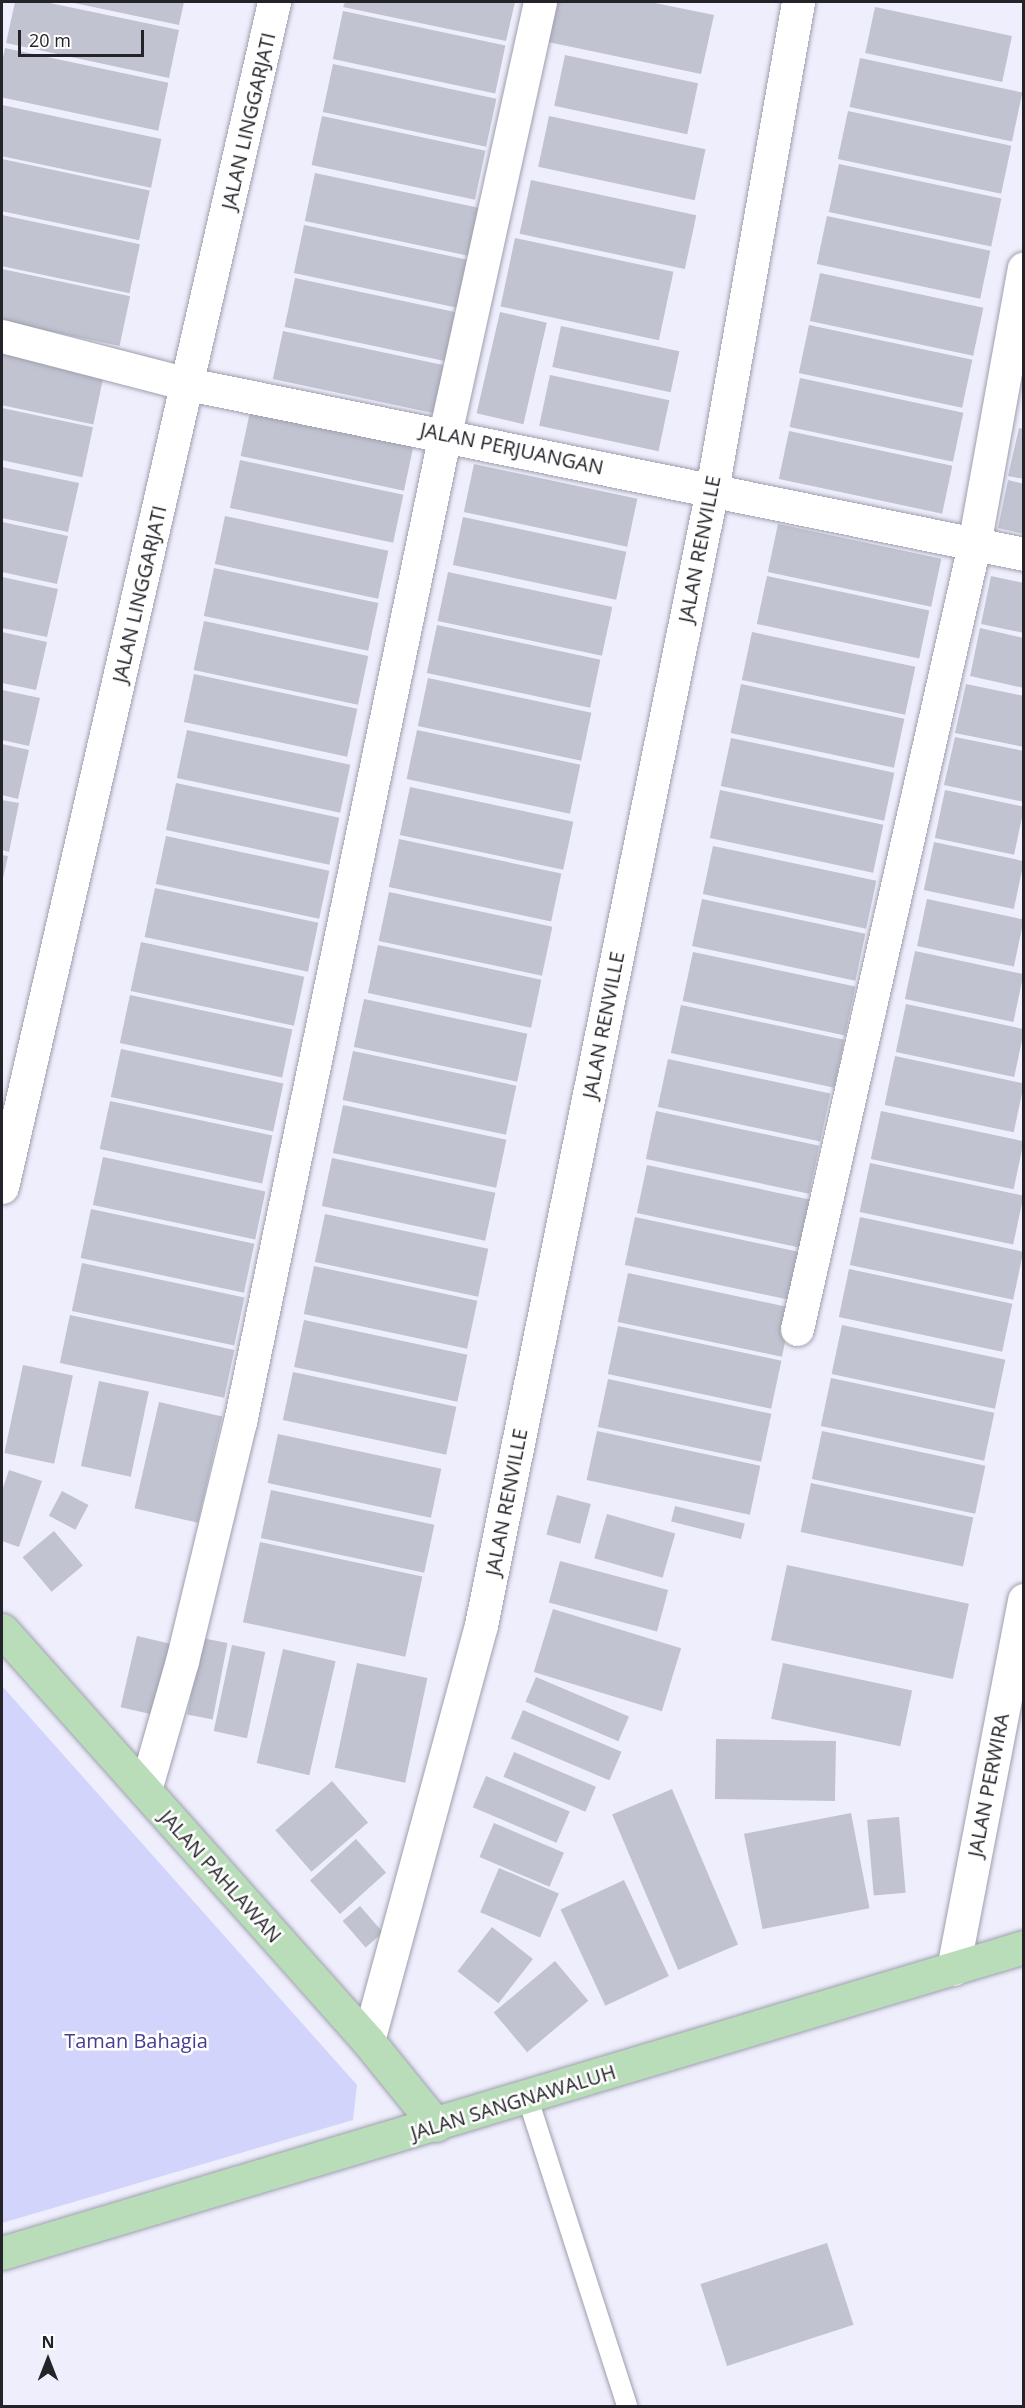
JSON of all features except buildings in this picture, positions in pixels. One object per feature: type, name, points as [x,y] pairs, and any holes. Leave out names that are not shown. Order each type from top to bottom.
[{"type":"main road","name":"JALAN PAHLAWAN","points":[[2,1630],[368,2041],[436,2125]]},
{"type":"main road","name":"JALAN SANGNAWALUH","points":[[2,2253],[528,2099],[1023,1947]]},
{"type":"street","name":"JALAN LINGGARJATI","points":[[2,1186],[274,2]]},
{"type":"street","points":[[145,1790],[182,1661],[240,1422],[446,434],[540,2]]},
{"type":"street","name":"JALAN RENVILLE","points":[[368,2041],[481,1625],[711,490],[798,2]]},
{"type":"street","points":[[797,1329],[974,545],[1023,268]]},
{"type":"street","name":"JALAN PERJUANGAN","points":[[2,336],[188,384],[446,434],[1023,554]]},
{"type":"street","name":"JALAN PERWIRA","points":[[953,1969],[1023,1600]]},
{"type":"lane","points":[[528,2099],[627,2406]]},
{"type":"green space","name":"Taman Bahagia","points":[[2,1686],[357,2085],[353,2120],[2,2223]]}]
